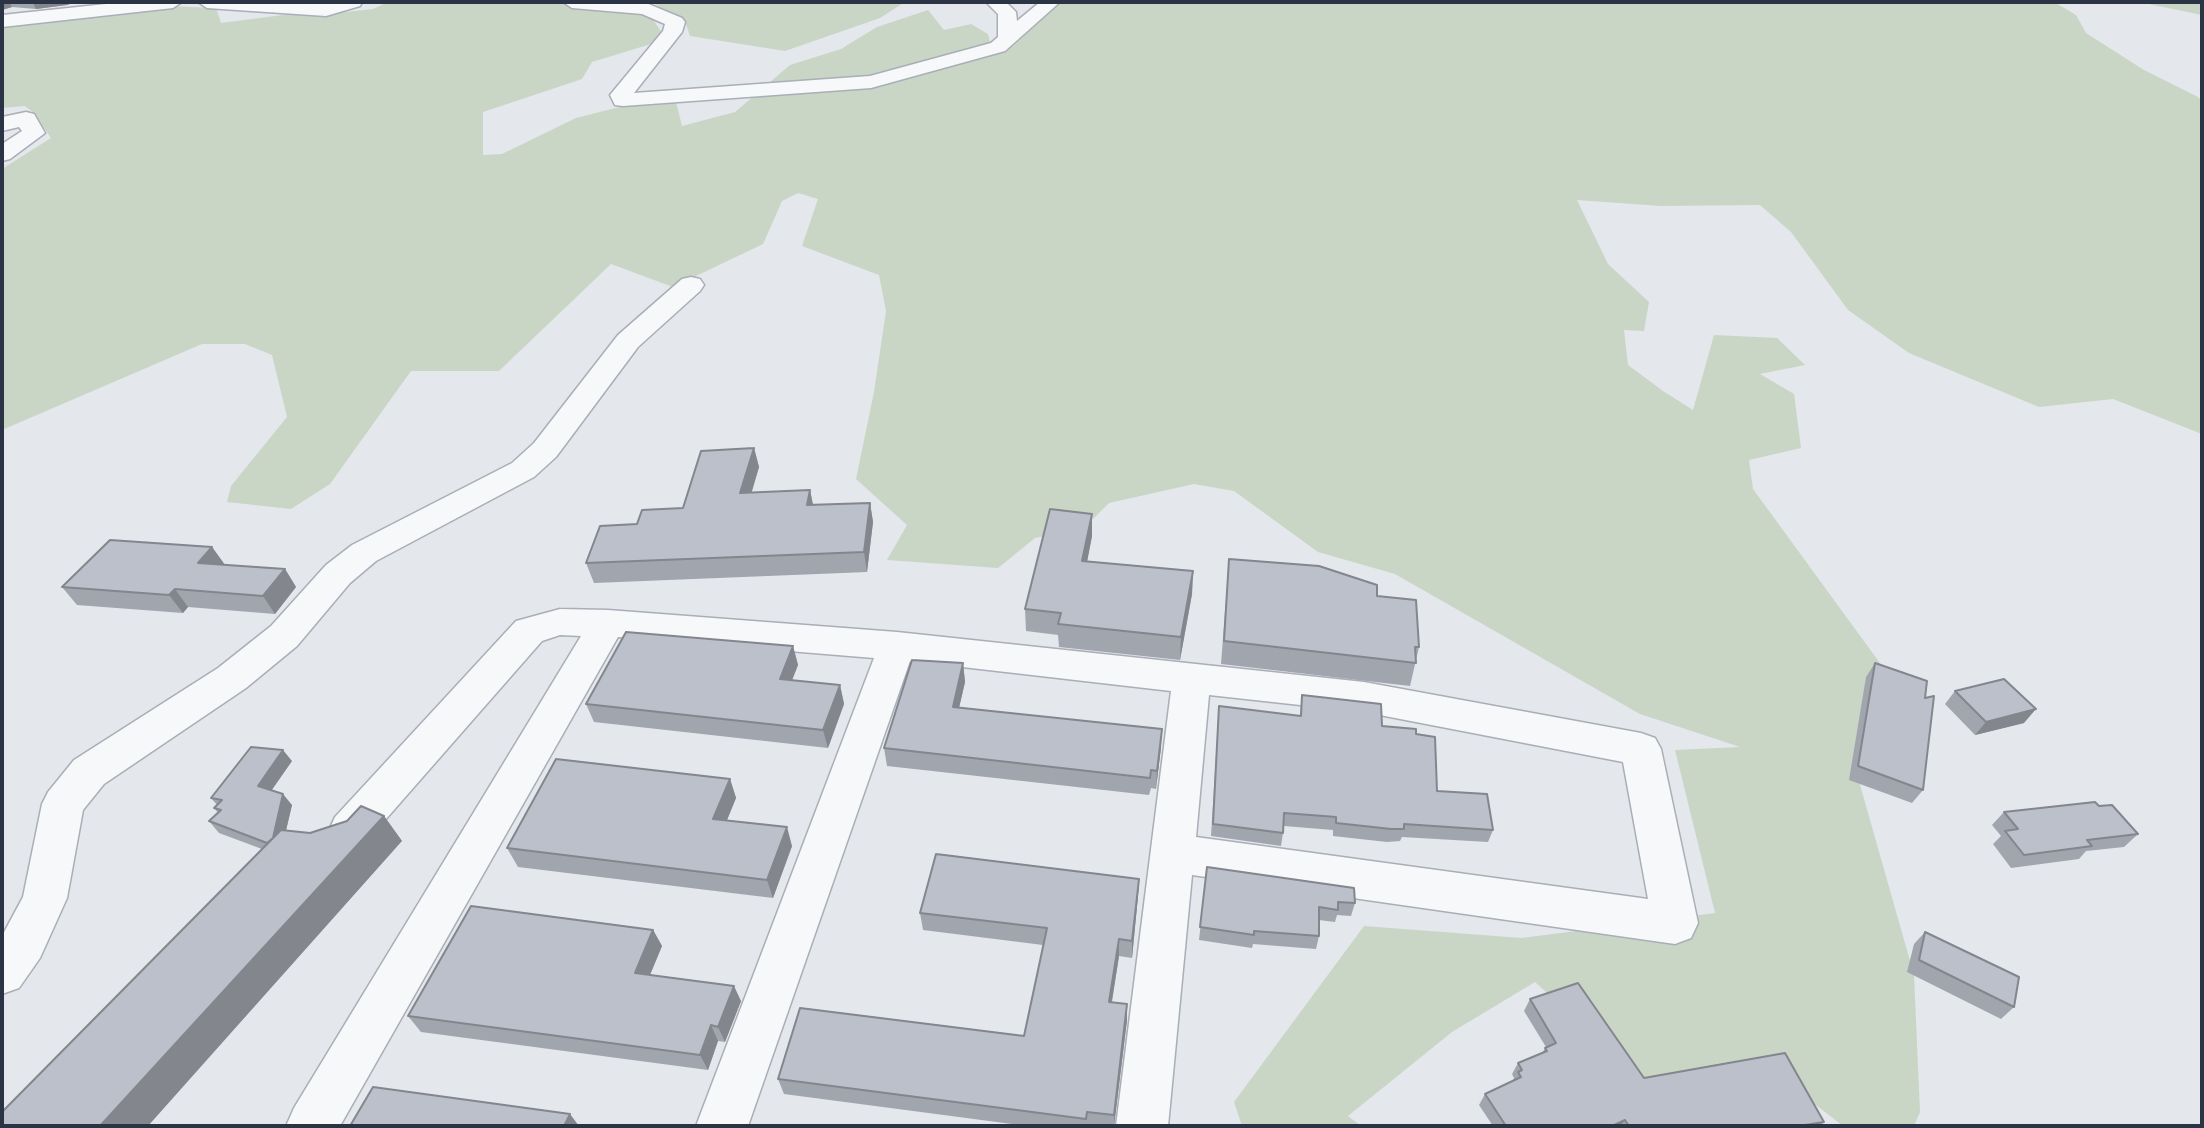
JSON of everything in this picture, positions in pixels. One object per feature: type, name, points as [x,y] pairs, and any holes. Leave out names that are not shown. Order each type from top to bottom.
[{"type":"street","points":[[2,13],[22,2]]},
{"type":"street","points":[[69,14],[89,2]]},
{"type":"street","points":[[2,13],[69,14],[173,2]]},
{"type":"street","points":[[207,2],[326,10],[353,2]]},
{"type":"street","points":[[572,2],[646,9],[675,22],[673,32],[621,95],[623,100],[871,82],[998,47],[1051,2]]},
{"type":"street","points":[[995,2],[1007,12],[1008,39]]},
{"type":"street","points":[[2,124],[26,119],[34,133],[2,154]]},
{"type":"street","points":[[2,972],[24,943],[46,898],[63,804],[89,772],[264,653],[284,636],[338,574],[365,553],[523,470],[545,450],[628,341],[691,285]]},
{"type":"street","points":[[349,830],[529,631],[560,622],[608,623],[897,646],[1364,697],[1641,749],[1675,923],[1172,853]]},
{"type":"street","points":[[312,1126],[608,623]]},
{"type":"street","points":[[722,1126],[897,646]]},
{"type":"street","points":[[1142,1126],[1192,677]]},
{"type":"green space","points":[[388,2],[563,2],[648,12],[662,33],[651,44],[592,62],[582,79],[483,112],[483,155],[502,154],[576,118],[635,103],[675,98],[682,126],[735,112],[790,65],[841,49],[877,27],[928,10],[944,30],[971,24],[988,34],[992,51],[1013,46],[1052,7],[1061,2],[2054,2],[2076,15],[2086,33],[2144,70],[2198,97],[2202,101],[2202,434],[2113,399],[2039,407],[1909,353],[1848,310],[1791,232],[1760,205],[1661,206],[1577,200],[1608,264],[1649,302],[1644,331],[1624,330],[1628,365],[1663,391],[1693,410],[1714,335],[1777,338],[1805,365],[1760,374],[1794,394],[1801,448],[1749,460],[1753,489],[1885,670],[1853,760],[1914,975],[1920,1112],[1914,1126],[1843,1126],[1767,1067],[1665,1100],[1535,982],[1452,1032],[1348,1116],[1361,1126],[1242,1126],[1234,1102],[1364,926],[1522,938],[1715,913],[1675,750],[1740,747],[1640,714],[1395,574],[1318,552],[1234,491],[1194,484],[1109,503],[1084,528],[1035,538],[998,568],[887,560],[907,525],[856,479],[874,392],[886,311],[879,275],[802,246],[818,199],[798,193],[782,201],[763,244],[673,287],[611,264],[499,371],[411,371],[330,484],[291,509],[227,502],[231,486],[287,417],[272,355],[245,344],[202,344],[2,430],[2,169],[51,138],[34,113],[25,106],[2,108],[2,26],[165,6],[216,8],[221,23],[291,14],[328,14],[373,9]]},
{"type":"green space","points":[[641,2],[905,2],[880,18],[785,51],[690,36],[686,24],[655,4]]},
{"type":"green space","points":[[2139,2],[2202,2],[2202,15],[2163,7]]},
{"type":"building","points":[[754,448],[740,493],[810,490],[807,505],[870,503],[864,552],[586,563],[600,526],[637,524],[642,510],[683,508],[701,451]]},
{"type":"building","points":[[1050,509],[1092,514],[1082,561],[1193,571],[1181,637],[1058,624],[1061,613],[1025,609]]},
{"type":"building","points":[[110,540],[212,547],[198,563],[285,569],[263,596],[175,589],[169,595],[62,587]]},
{"type":"building","points":[[1229,559],[1319,566],[1377,585],[1377,596],[1416,600],[1419,647],[1415,647],[1416,663],[1224,641]]},
{"type":"building","points":[[626,632],[793,646],[780,679],[840,685],[823,730],[586,704]]},
{"type":"building","points":[[912,660],[963,663],[953,707],[1162,729],[1157,771],[1151,770],[1150,778],[884,748]]},
{"type":"building","points":[[1875,663],[1927,681],[1925,698],[1934,696],[1923,790],[1858,766]]},
{"type":"building","points":[[2004,679],[2036,709],[1986,722],[1955,691]]},
{"type":"building","points":[[1302,695],[1381,704],[1382,726],[1416,729],[1416,734],[1435,737],[1437,791],[1487,794],[1493,830],[1404,824],[1404,829],[1391,829],[1336,823],[1336,817],[1284,813],[1283,833],[1213,824],[1219,706],[1301,716]]},
{"type":"building","points":[[251,747],[283,750],[258,786],[283,794],[273,838],[267,843],[209,821],[221,810],[214,808],[222,800],[211,798]]},
{"type":"building","points":[[556,759],[730,779],[713,819],[787,827],[767,880],[507,848]]},
{"type":"building","points":[[2095,802],[2099,806],[2112,805],[2138,834],[2087,840],[2092,846],[2024,855],[2005,831],[2018,829],[2004,812]]},
{"type":"building","points":[[361,806],[384,816],[100,1126],[2,1126],[2,1112],[281,830],[310,833],[347,821]]},
{"type":"building","points":[[936,854],[1139,879],[1132,941],[1119,939],[1109,1002],[1127,1004],[1114,1115],[1087,1112],[1086,1119],[778,1079],[800,1008],[1024,1036],[1047,928],[920,913]]},
{"type":"building","points":[[1207,867],[1354,888],[1355,903],[1338,902],[1338,910],[1319,907],[1319,936],[1254,931],[1254,935],[1200,927]]},
{"type":"building","points":[[471,906],[653,930],[635,973],[734,986],[718,1027],[711,1025],[700,1055],[408,1016]]},
{"type":"building","points":[[1925,932],[2019,977],[2014,1007],[1919,960]]},
{"type":"building","points":[[1578,983],[1644,1078],[1785,1053],[1824,1122],[1799,1126],[1629,1126],[1625,1120],[1612,1126],[1506,1126],[1485,1094],[1521,1077],[1518,1072],[1522,1070],[1518,1063],[1547,1051],[1545,1048],[1556,1043],[1530,999]]},
{"type":"building","points":[[373,1087],[570,1114],[564,1126],[350,1126]]}]
